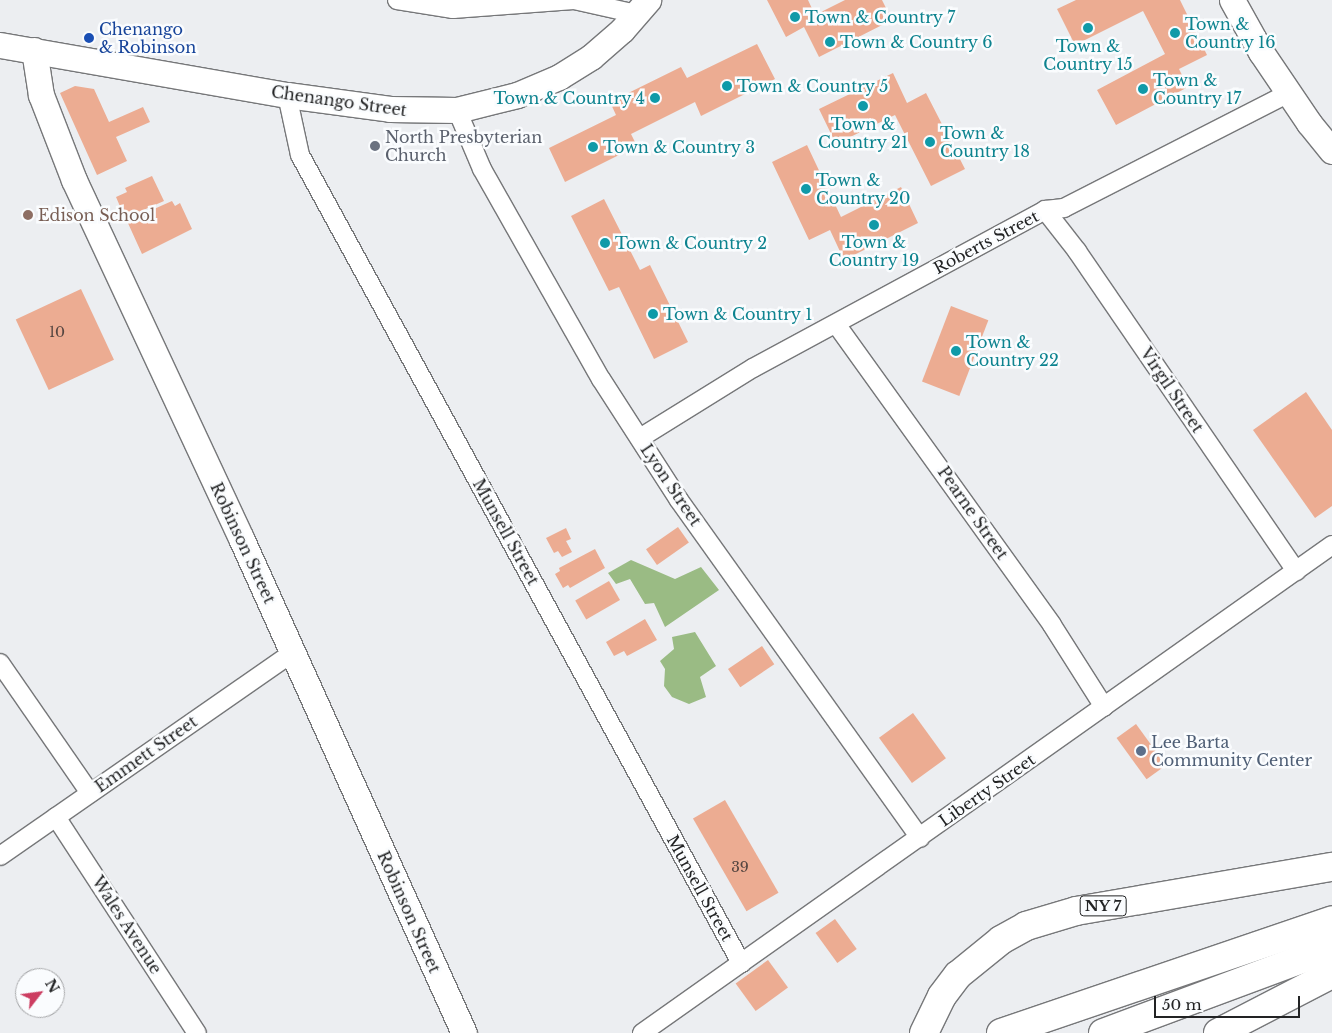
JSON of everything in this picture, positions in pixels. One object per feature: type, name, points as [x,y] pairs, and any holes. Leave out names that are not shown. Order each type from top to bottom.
[{"type":"main road","name":"NY 7","points":[[924,1033],[942,996],[958,975],[1001,940],[1026,926],[1076,911],[1332,867]]},
{"type":"main road","points":[[1001,1033],[1332,920]]},
{"type":"main road","points":[[1104,1033],[1332,948]]},
{"type":"main road","points":[[1218,1033],[1332,974]]},
{"type":"street","points":[[397,0],[453,9],[574,0],[642,7]]},
{"type":"street","points":[[1232,0],[1289,93],[1332,151]]},
{"type":"street","name":"Chenango Street","points":[[0,45],[287,95],[390,109],[457,110],[517,95],[559,76],[591,57],[642,7]]},
{"type":"street","name":"Robinson Street","points":[[34,50],[41,95],[74,180],[292,653],[464,1033]]},
{"type":"street","name":"Roberts Street","points":[[640,438],[753,368],[1045,210],[1064,208],[1289,93]]},
{"type":"street","name":"Munsell Street","points":[[287,95],[300,155],[741,963]]},
{"type":"street","name":"Lyon Street","points":[[457,110],[482,169],[602,379],[679,500],[920,838]]},
{"type":"street","name":"Virgil Street","points":[[1045,210],[1077,251],[1296,571]]},
{"type":"street","name":"Pearne Street","points":[[836,324],[1052,625],[1104,707]]},
{"type":"street","name":"Liberty Street","points":[[642,1033],[1332,545]]},
{"type":"street","name":"Emmett Street","points":[[0,856],[292,653]]},
{"type":"street","points":[[0,663],[90,793]]},
{"type":"street","name":"Wales Avenue","points":[[56,817],[197,1033]]},
{"type":"green space","points":[[631,560],[675,579],[701,567],[719,590],[665,627],[654,603],[645,604],[630,579],[616,584],[608,573]]},
{"type":"green space","points":[[695,632],[716,666],[700,677],[706,697],[689,704],[672,697],[664,686],[665,669],[660,661],[674,649],[672,637]]},
{"type":"building","name":"Town & Country 6","points":[[767,0],[808,0],[815,15],[845,0],[882,0],[892,20],[819,57],[804,27],[786,37]]},
{"type":"building","points":[[1076,0],[1180,0],[1207,55],[1179,69],[1188,87],[1116,125],[1097,90],[1165,54],[1143,11],[1075,45],[1057,9]]},
{"type":"building","points":[[757,44],[775,79],[701,116],[695,102],[631,134],[637,146],[565,182],[549,148],[616,115],[610,102],[681,67],[687,78]]},
{"type":"building","points":[[893,73],[907,103],[926,93],[965,169],[931,186],[895,115],[836,144],[819,109]]},
{"type":"building","points":[[75,86],[94,89],[109,122],[143,107],[150,122],[116,137],[127,161],[97,175],[60,93]]},
{"type":"building","points":[[807,145],[841,217],[901,187],[918,223],[844,260],[830,230],[809,240],[772,162]]},
{"type":"building","points":[[152,176],[164,201],[125,218],[116,197],[127,192],[125,188]]},
{"type":"building","points":[[604,199],[640,270],[650,265],[688,342],[654,359],[619,287],[609,291],[571,216]]},
{"type":"building","points":[[172,201],[175,206],[180,203],[192,229],[142,254],[127,221]]},
{"type":"building","points":[[81,289],[114,360],[49,390],[16,319]]},
{"type":"building","name":"Town & Country 22","points":[[951,306],[988,320],[959,396],[922,382]]},
{"type":"building","points":[[1306,392],[1332,430],[1332,506],[1315,518],[1253,430]]},
{"type":"building","points":[[678,527],[689,543],[657,565],[646,549]]},
{"type":"building","points":[[566,528],[571,539],[566,541],[572,552],[562,557],[558,551],[554,553],[546,538]]},
{"type":"building","points":[[595,549],[605,568],[570,588],[568,585],[563,588],[555,574],[560,571],[559,568]]},
{"type":"building","points":[[609,581],[620,600],[586,620],[575,600]]},
{"type":"building","points":[[645,619],[657,640],[627,656],[624,651],[614,656],[606,642]]},
{"type":"building","points":[[762,646],[774,664],[740,687],[728,669]]},
{"type":"building","points":[[913,713],[946,758],[912,783],[879,738]]},
{"type":"building","name":"Lee Barta Community Center","points":[[1136,724],[1166,765],[1147,779],[1117,738]]},
{"type":"building","points":[[725,800],[778,893],[746,911],[693,818]]},
{"type":"building","points":[[835,919],[857,949],[837,963],[816,933]]},
{"type":"building","points":[[768,960],[788,988],[756,1011],[736,984]]},
{"type":"place","name":"Town & Country 7","points":[[795,17]]},
{"type":"place","name":"Town & Country 15","points":[[1088,28]]},
{"type":"place","name":"Town & Country 16","points":[[1175,33]]},
{"type":"place","name":"Chenango & Robinson","points":[[89,38]]},
{"type":"place","name":"Town & Country 6","points":[[830,42]]},
{"type":"place","name":"Town & Country 5","points":[[727,86]]},
{"type":"place","name":"Town & Country 17","points":[[1143,89]]},
{"type":"place","name":"Town & Country 4","points":[[655,98]]},
{"type":"place","name":"Town & Country 21","points":[[863,106]]},
{"type":"place","name":"Town & Country 18","points":[[930,142]]},
{"type":"place","name":"North Presbyterian Church","points":[[375,146]]},
{"type":"place","name":"Town & Country 3","points":[[593,147]]},
{"type":"place","name":"Town & Country 20","points":[[806,189]]},
{"type":"place","name":"Edison School","points":[[28,215]]},
{"type":"place","name":"Town & Country 19","points":[[874,225]]},
{"type":"place","name":"Town & Country 2","points":[[605,243]]},
{"type":"place","name":"Town & Country 1","points":[[653,314]]},
{"type":"place","name":"Town & Country 22","points":[[956,351]]},
{"type":"place","name":"Lee Barta Community Center","points":[[1141,751]]}]
